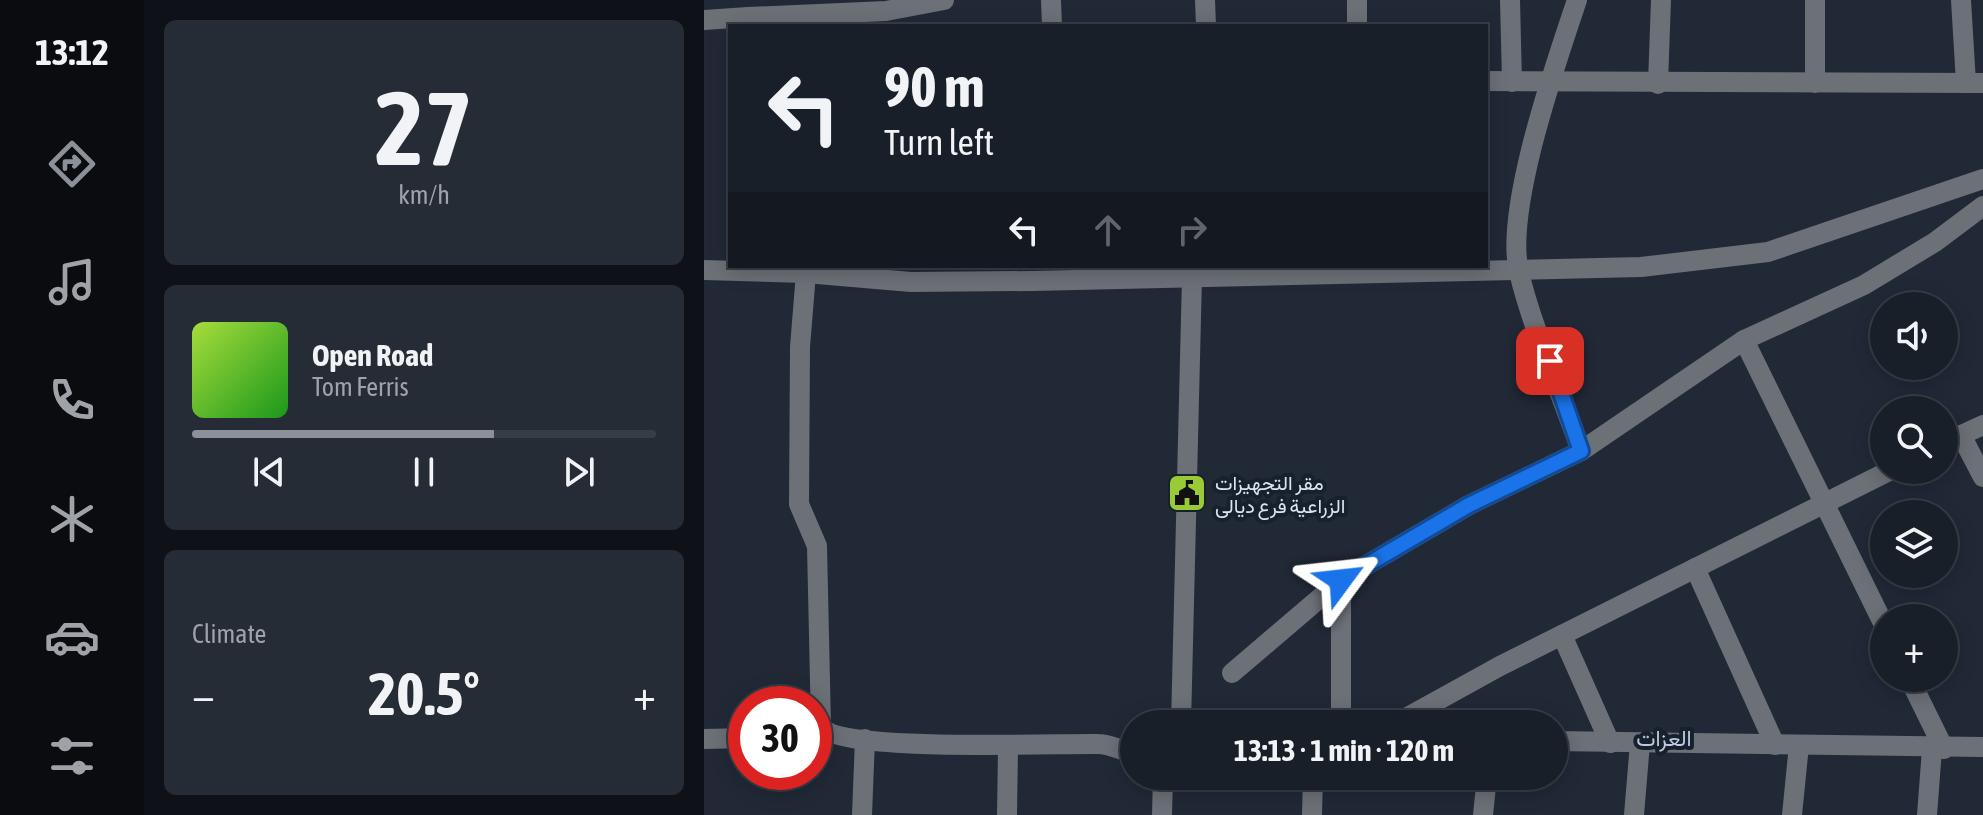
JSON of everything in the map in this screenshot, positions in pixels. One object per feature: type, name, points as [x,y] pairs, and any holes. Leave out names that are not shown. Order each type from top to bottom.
[{"type":"street","points":[[704,20],[748,21],[895,11],[944,0]]},
{"type":"street","points":[[1051,0],[1052,24]]},
{"type":"street","points":[[1205,0],[1206,24]]},
{"type":"street","points":[[1357,0],[1357,24]]},
{"type":"street","points":[[1510,0],[1512,82]]},
{"type":"street","points":[[1577,0],[1549,84],[1516,227],[1518,271],[1581,451]]},
{"type":"street","points":[[1658,84],[1661,0]]},
{"type":"street","points":[[1815,0],[1815,83]]},
{"type":"street","points":[[1488,81],[1549,84],[1974,83],[1961,0]]},
{"type":"street","points":[[704,270],[747,268],[911,282],[1202,273],[1641,267],[1768,252],[1983,179]]},
{"type":"street","points":[[1232,673],[1341,580],[1469,505],[1581,451],[1744,340],[1864,285],[1935,242],[1983,206]]},
{"type":"street","points":[[806,273],[800,347],[799,504],[817,546],[819,686]]},
{"type":"street","points":[[1182,710],[1202,273]]},
{"type":"street","points":[[1744,340],[1874,604]]},
{"type":"street","points":[[1958,436],[1983,425]]},
{"type":"street","points":[[1958,446],[1983,477]]},
{"type":"street","points":[[1421,710],[1562,635],[1870,480]]},
{"type":"street","points":[[1695,568],[1775,745]]},
{"type":"street","points":[[1341,580],[1341,710]]},
{"type":"street","points":[[1562,635],[1610,743]]},
{"type":"street","points":[[1915,692],[1938,749],[1927,815]]},
{"type":"street","points":[[832,737],[1008,747],[1102,744],[1120,749]]},
{"type":"street","points":[[704,739],[728,738]]},
{"type":"street","points":[[862,815],[865,739]]},
{"type":"street","points":[[1568,742],[1938,749],[1983,747]]},
{"type":"street","points":[[1634,815],[1640,743]]},
{"type":"street","points":[[1792,815],[1799,745]]},
{"type":"street","points":[[1007,815],[1008,747]]},
{"type":"street","points":[[1162,815],[1163,790]]},
{"type":"street","points":[[1312,815],[1313,790]]},
{"type":"street","points":[[1483,815],[1486,790]]},
{"type":"place","name":"مقر التجهيزات الزراعية فرع ديالى","points":[[1187,493]]},
{"type":"district","name":"العزات","points":[[1664,738]]},
{"type":"route","points":[[1341,580],[1469,505],[1581,451],[1550,361]]}]
